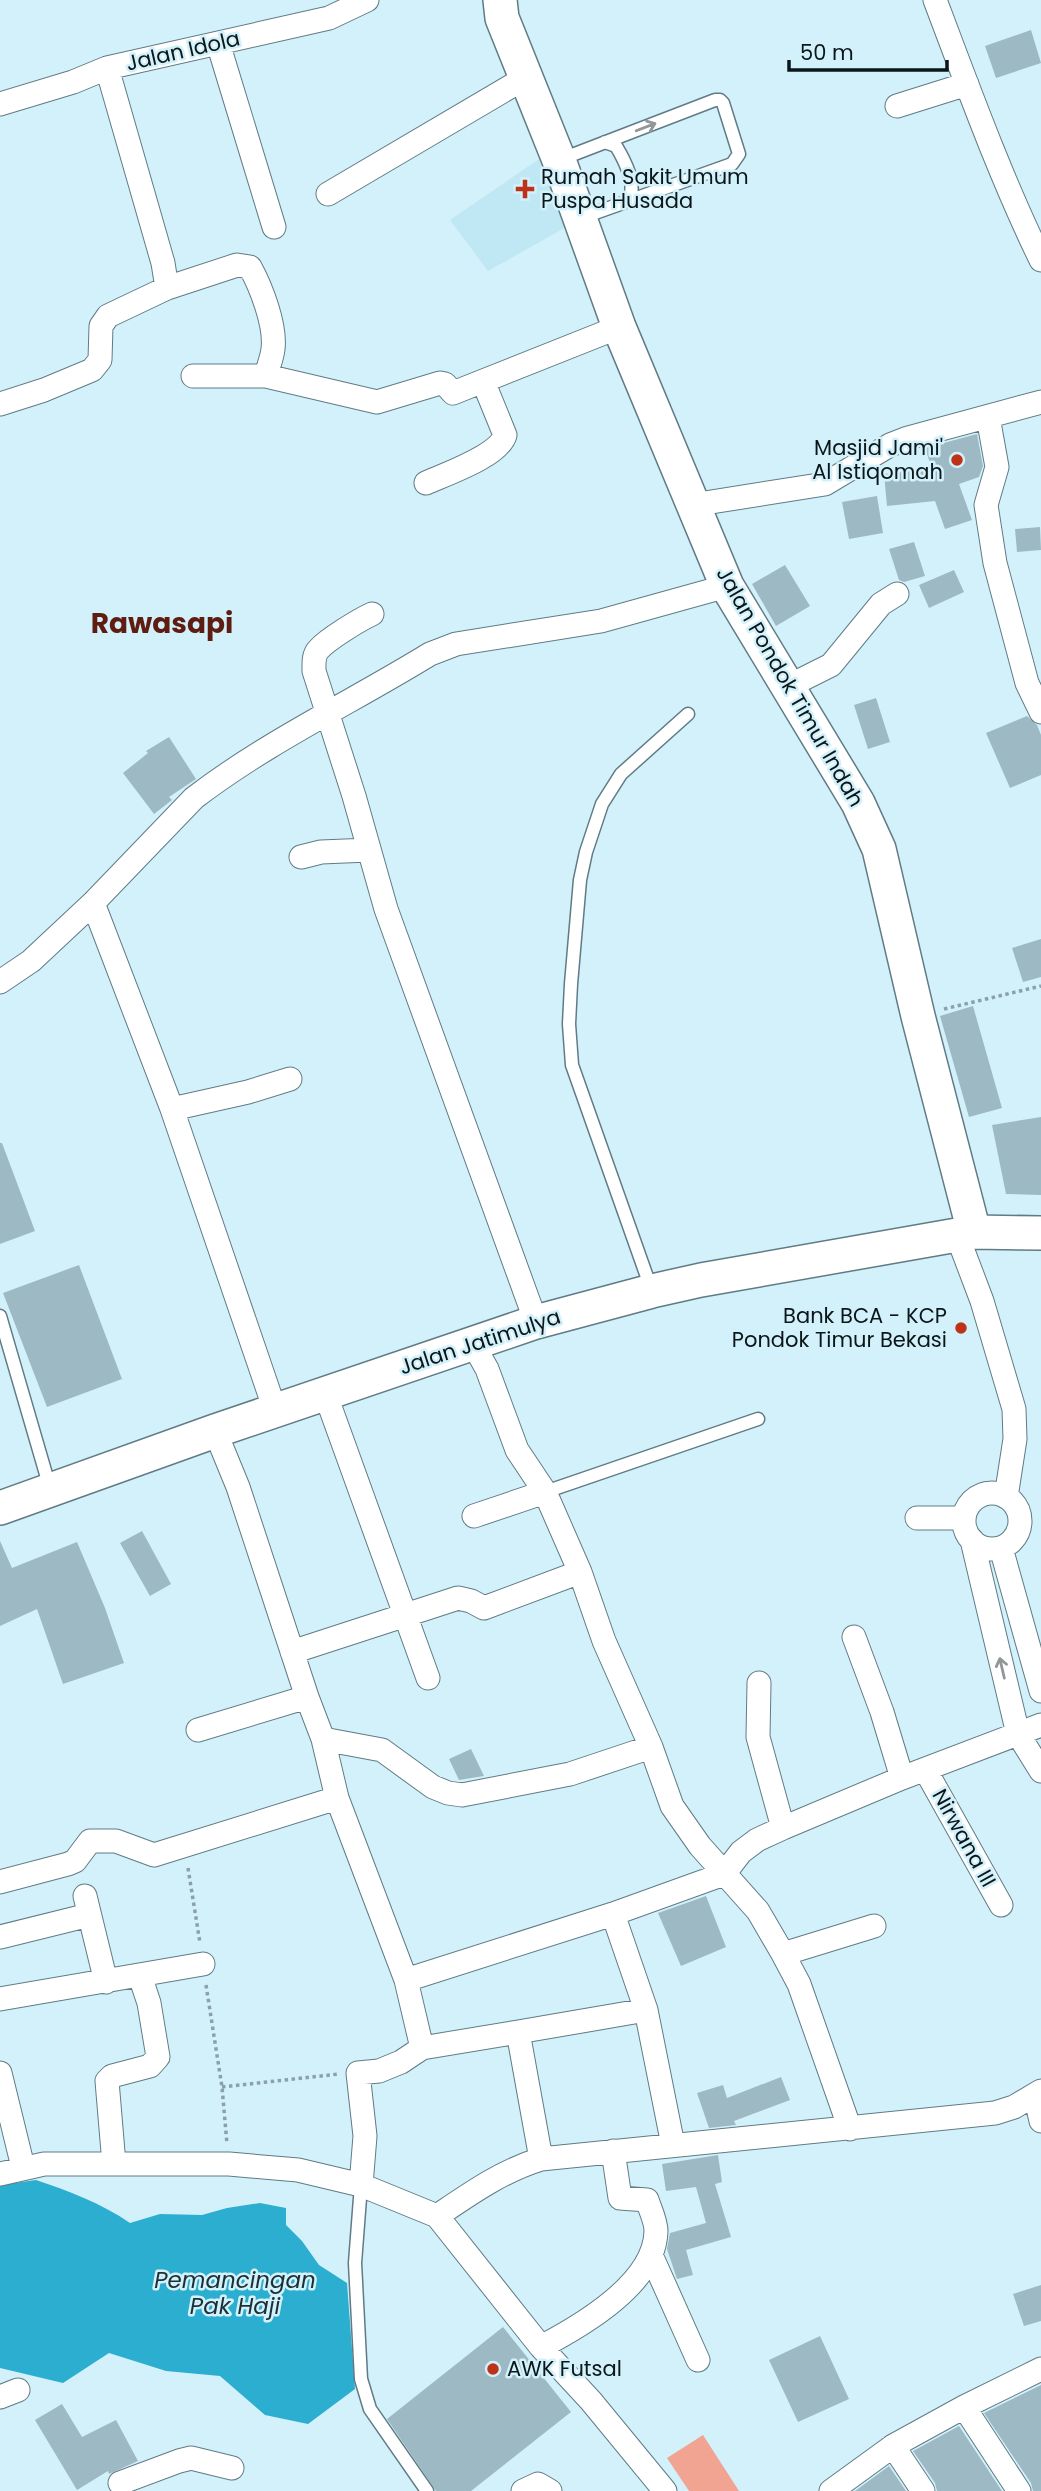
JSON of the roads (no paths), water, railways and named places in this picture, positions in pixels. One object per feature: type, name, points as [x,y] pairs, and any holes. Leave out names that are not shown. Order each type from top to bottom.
[{"type":"main road","name":"Jalan Pondok Timur Indah","points":[[500,0],[502,18],[559,160],[619,327],[727,586],[858,803],[879,849],[966,1233]]},
{"type":"main road","name":"Jalan Jatimulya","points":[[0,1508],[275,1410],[536,1322],[652,1291],[966,1233],[1041,1233]]},
{"type":"street","name":"Jalan Idola","points":[[0,104],[72,82],[107,68],[218,43],[323,9],[367,0]]},
{"type":"street","points":[[935,0],[967,84],[1034,230],[1041,260]]},
{"type":"street","points":[[218,43],[274,227]]},
{"type":"street","points":[[107,68],[163,263],[167,288]]},
{"type":"street","points":[[328,194],[525,78]]},
{"type":"street","points":[[897,106],[967,84]]},
{"type":"street","points":[[0,404],[44,390],[92,370],[100,360],[101,326],[108,316],[167,288],[237,265],[250,267],[260,285],[273,336],[273,349],[266,376]]},
{"type":"street","points":[[193,376],[266,376],[377,402],[433,384],[445,384],[453,393],[619,327]]},
{"type":"street","points":[[426,484],[494,451],[503,442],[505,435],[483,382]]},
{"type":"street","points":[[692,505],[825,484],[890,445],[908,438],[1041,402]]},
{"type":"street","points":[[988,418],[996,467],[986,505],[995,563],[1027,682],[1041,712]]},
{"type":"street","points":[[0,982],[31,961],[93,903],[194,798],[261,752],[442,648],[601,621],[727,586]]},
{"type":"street","points":[[787,687],[831,666],[881,604],[897,594]]},
{"type":"street","points":[[372,614],[319,649],[314,659],[314,671],[390,922],[536,1322]]},
{"type":"street","points":[[302,857],[321,852],[369,850]]},
{"type":"street","points":[[93,903],[172,1109],[275,1410]]},
{"type":"street","points":[[172,1109],[248,1092],[290,1079]]},
{"type":"street","points":[[966,1233],[982,1301],[1014,1409],[1016,1439],[1006,1497]]},
{"type":"street","points":[[473,1345],[486,1369],[517,1450],[545,1492],[580,1572],[604,1640],[651,1746],[673,1807],[700,1846],[758,1911],[783,1954],[799,1984],[850,2129]]},
{"type":"street","points":[[325,1393],[428,1678]]},
{"type":"street","points":[[215,1431],[238,1486],[323,1739],[337,1798],[406,1980],[422,2048]]},
{"type":"street","points":[[474,1516],[545,1492]]},
{"type":"street","points":[[972,1540],[985,1548],[1001,1548],[1013,1541],[1021,1520],[1016,1507],[1006,1497],[992,1493],[980,1496],[969,1505],[964,1518],[967,1533],[972,1540],[1018,1734],[1041,1771]]},
{"type":"street","points":[[917,1518],[964,1518]]},
{"type":"street","points":[[1001,1548],[1041,1691]]},
{"type":"street","points":[[292,1652],[458,1598],[484,1608],[580,1572]]},
{"type":"street","points":[[853,1637],[882,1712],[902,1778]]},
{"type":"street","points":[[758,1683],[758,1737],[783,1828]]},
{"type":"street","points":[[198,1730],[307,1697]]},
{"type":"street","points":[[406,1980],[613,1914],[724,1874],[741,1852],[757,1840],[902,1778],[1041,1725]]},
{"type":"street","points":[[323,1739],[382,1750],[433,1787],[461,1795],[570,1774],[651,1746]]},
{"type":"street","name":"Nirwana III","points":[[926,1771],[1002,1905]]},
{"type":"street","points":[[0,1882],[75,1861],[90,1841],[117,1841],[155,1855],[337,1798]]},
{"type":"street","points":[[0,1937],[87,1906],[106,1982]]},
{"type":"street","points":[[613,1914],[646,2010],[673,2144]]},
{"type":"street","points":[[783,1954],[874,1926]]},
{"type":"street","points":[[0,1999],[203,1964]]},
{"type":"street","points":[[114,2164],[107,2081],[112,2076],[150,2066],[158,2057],[149,2003],[140,1976]]},
{"type":"street","points":[[361,2185],[365,2136],[358,2073],[379,2071],[401,2062],[422,2048],[646,2010]]},
{"type":"street","points":[[518,2032],[541,2159]]},
{"type":"street","points":[[0,2073],[23,2168]]},
{"type":"street","points":[[437,2216],[490,2180],[517,2166],[541,2159],[996,2113],[1014,2107],[1038,2093],[1041,2121]]},
{"type":"street","points":[[541,2347],[575,2329],[605,2308],[631,2284],[651,2255],[656,2230],[647,2200],[620,2198],[612,2151]]},
{"type":"street","points":[[0,2174],[44,2164],[229,2164],[298,2170],[361,2185],[437,2216],[541,2347],[592,2401],[665,2491]]},
{"type":"street","points":[[651,2255],[698,2360]]},
{"type":"street","points":[[831,2491],[893,2445],[1041,2369]]},
{"type":"street","points":[[964,2407],[1019,2491]]},
{"type":"street","points":[[893,2445],[923,2491]]},
{"type":"street","points":[[116,2488],[191,2458],[233,2468]]},
{"type":"street","points":[[523,2491],[538,2484],[550,2491]]},
{"type":"lane","points":[[559,160],[715,100],[723,103],[739,153],[732,164],[579,219]]},
{"type":"lane","points":[[605,142],[616,146],[624,162],[632,187],[629,201]]},
{"type":"lane","points":[[652,1291],[572,1065],[569,1024],[571,984],[580,880],[602,804],[621,774],[688,714]]},
{"type":"lane","points":[[0,1316],[51,1488]]},
{"type":"lane","points":[[545,1492],[758,1419]]},
{"type":"lane","points":[[361,2185],[355,2263],[361,2379],[370,2409],[427,2491]]},
{"type":"water","name":"Pemancingan Pak Haji","points":[[36,2180],[84,2198],[130,2223],[160,2214],[202,2215],[260,2203],[286,2208],[286,2225],[302,2241],[319,2265],[347,2283],[355,2389],[308,2424],[265,2415],[220,2376],[166,2371],[109,2353],[63,2383],[0,2368],[0,2185]]},
{"type":"place","name":"Rumah Sakit Umum Puspa Husada","points":[[525,189]]},
{"type":"place","name":"Masjid Jami' Al Istiqomah","points":[[957,460]]},
{"type":"place","name":"Bank BCA - KCP Pondok Timur Bekasi","points":[[961,1328]]},
{"type":"place","name":"AWK Futsal","points":[[493,2369]]},
{"type":"district","name":"Rawasapi","points":[[162,623]]}]
